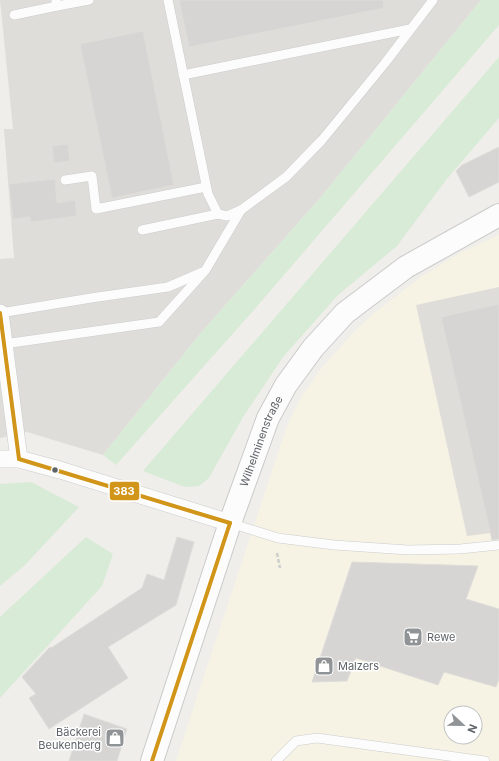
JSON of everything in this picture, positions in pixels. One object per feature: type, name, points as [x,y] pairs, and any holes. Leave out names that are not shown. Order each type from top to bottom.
[{"type":"street","name":"Wilhelminenstraße","points":[[157,760],[230,523],[268,418],[286,386],[313,348],[345,313],[406,266],[499,215]]},
{"type":"street","points":[[0,313],[18,459]]},
{"type":"street","points":[[0,460],[18,459],[230,523]]},
{"type":"lane","points":[[14,15],[56,3],[89,0]]},
{"type":"lane","points":[[168,0],[206,187],[218,214]]},
{"type":"lane","points":[[142,230],[218,214],[227,216],[241,210],[286,177],[322,140],[385,63],[433,0]]},
{"type":"lane","points":[[183,75],[410,29]]},
{"type":"lane","points":[[66,180],[92,176],[96,209],[206,187]]},
{"type":"lane","points":[[4,344],[159,322],[205,271],[241,210]]},
{"type":"lane","points":[[0,313],[168,287],[205,271]]},
{"type":"lane","points":[[230,523],[278,538],[334,546],[408,550],[460,549],[499,545]]},
{"type":"lane","points":[[276,761],[296,741],[317,738],[485,761]]},
{"type":"shaded area","points":[[0,0],[481,0],[321,197],[200,334],[103,455],[27,432],[0,438],[0,259],[14,258],[4,129],[13,129]]},
{"type":"shaded area","points":[[499,235],[499,761],[176,761],[288,423],[302,396],[320,370],[352,334],[372,315],[421,277],[458,254]]},
{"type":"shaded area","points":[[499,287],[499,532],[467,536],[416,305]]},
{"type":"green space","points":[[481,0],[499,0],[499,25],[253,311],[116,465],[103,455],[200,334],[321,197]]},
{"type":"green space","points":[[499,57],[499,118],[446,180],[397,246],[338,295],[283,357],[243,417],[209,478],[199,486],[185,487],[143,471]]},
{"type":"green space","points":[[31,482],[79,507],[25,565],[0,586],[0,484]]},
{"type":"green space","points":[[86,537],[113,554],[102,586],[0,698],[0,617]]},
{"type":"building","points":[[179,0],[383,0],[384,8],[189,47]]},
{"type":"building","points":[[143,31],[174,185],[112,198],[80,44]]},
{"type":"building","points":[[68,144],[70,161],[54,163],[52,146]]},
{"type":"building","points":[[499,147],[499,182],[469,197],[456,171],[462,165]]},
{"type":"building","points":[[55,179],[57,203],[75,200],[77,216],[31,222],[30,217],[13,219],[9,184]]},
{"type":"building","points":[[499,304],[499,539],[492,540],[441,317]]},
{"type":"building","points":[[177,537],[194,542],[176,605],[108,647],[128,678],[49,729],[29,698],[36,694],[22,677],[50,647],[51,648],[142,588],[147,574],[164,580]]},
{"type":"building","name":"Rewe","points":[[352,562],[478,566],[466,599],[499,609],[499,679],[496,687],[444,672],[438,685],[356,658],[347,681],[312,682]]},
{"type":"building","points":[[84,714],[127,729],[117,761],[69,761]]},
{"type":"transit line","name":"383","points":[[0,313],[19,459]]},
{"type":"transit line","name":"383","points":[[19,459],[230,523]]},
{"type":"transit line","name":"383","points":[[152,761],[230,523]]},
{"type":"place","name":"Rewe","points":[[413,637]]},
{"type":"place","name":"Malzers","points":[[324,666]]},
{"type":"place","name":"Bäckerei Beukenberg","points":[[115,738]]}]
